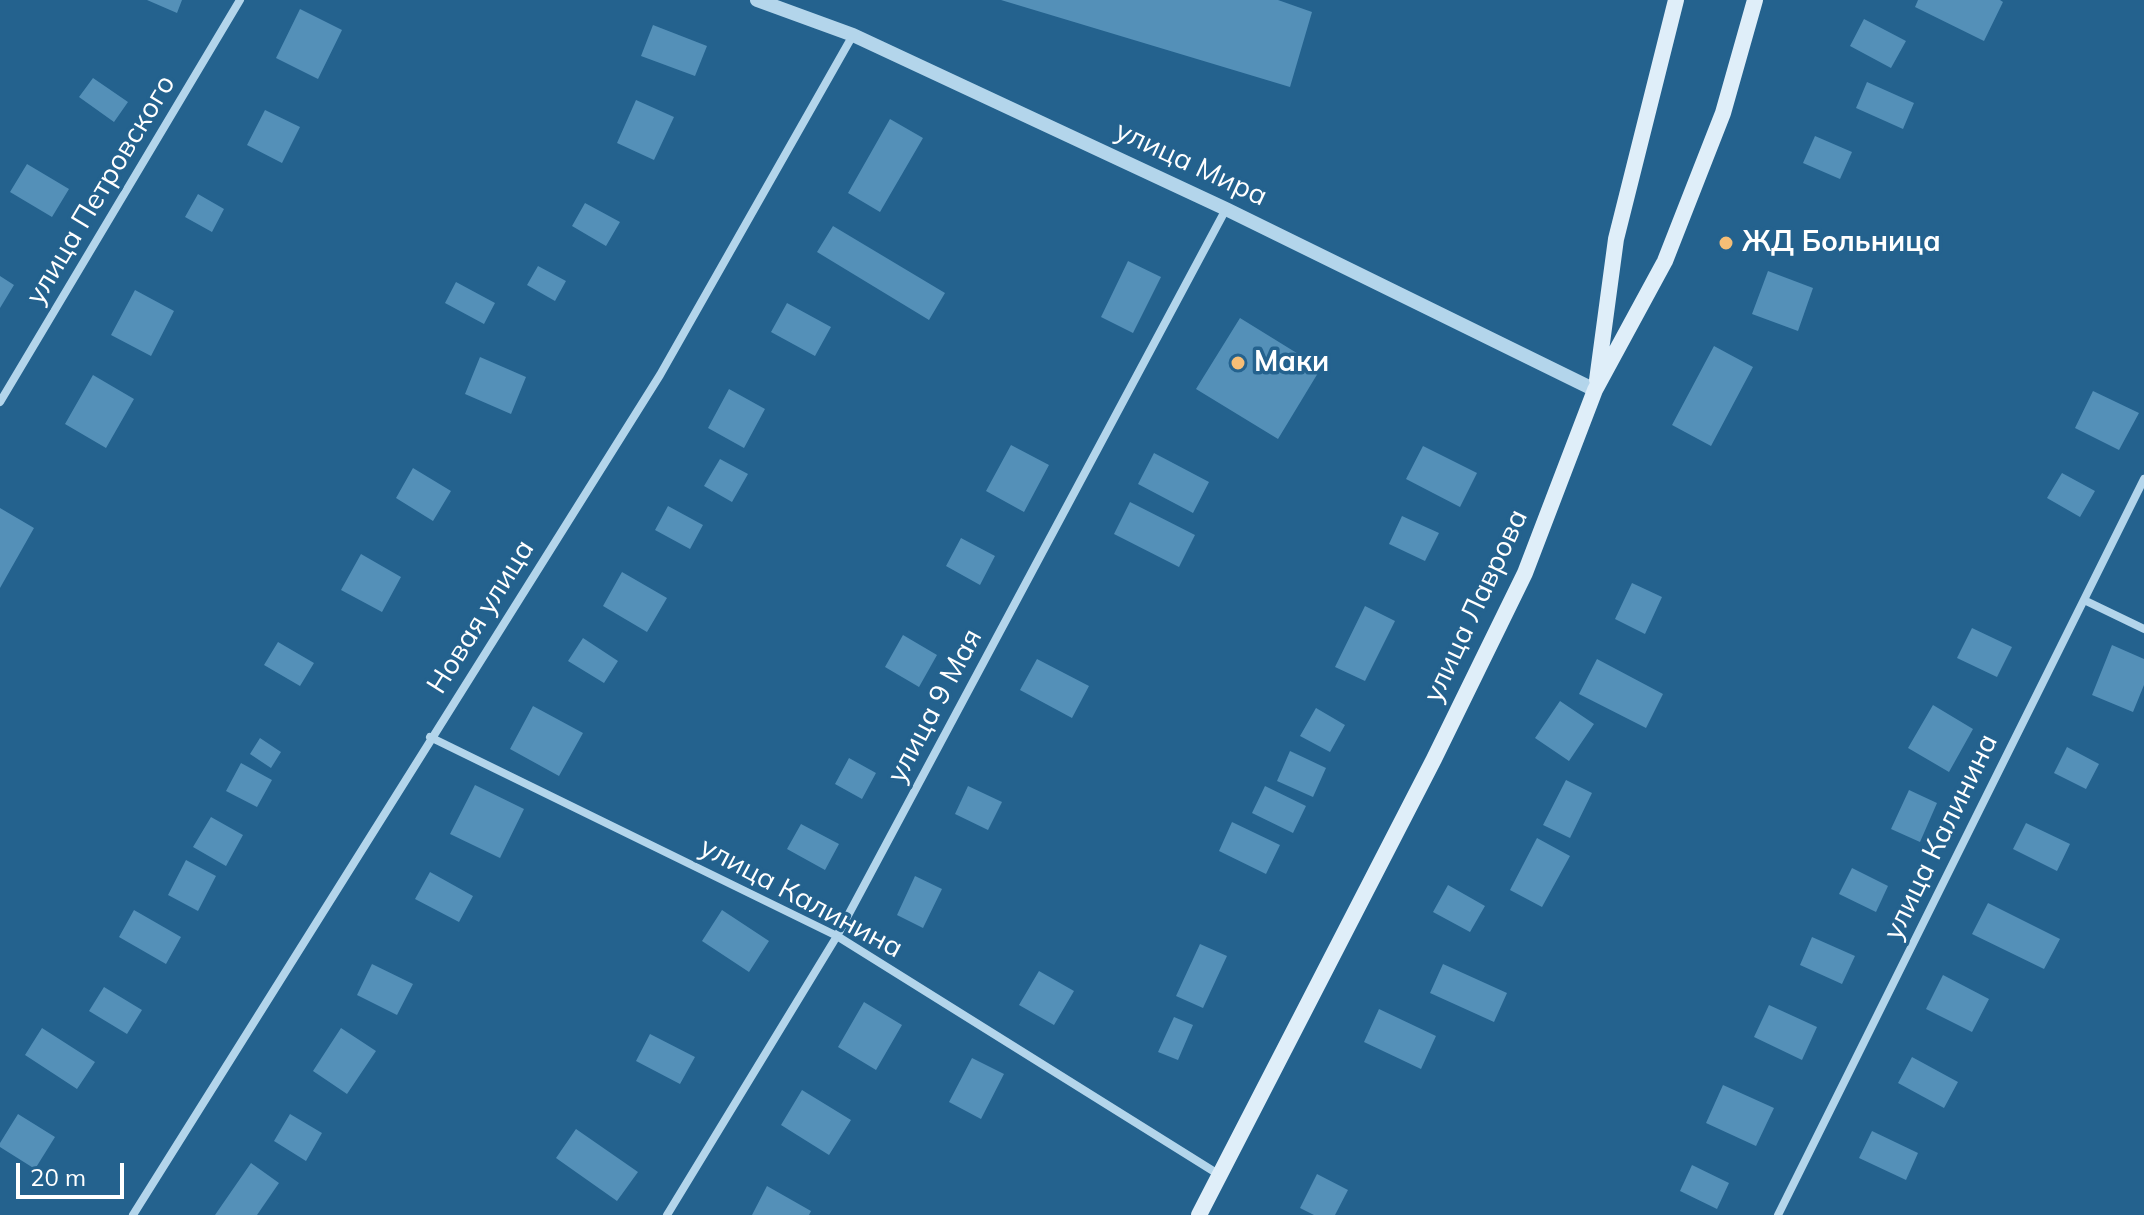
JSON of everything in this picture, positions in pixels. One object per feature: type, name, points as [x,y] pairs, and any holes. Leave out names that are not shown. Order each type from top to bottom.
[{"type":"main road","points":[[1595,390],[1616,239],[1676,0]]},
{"type":"main road","name":"улица Лаврова","points":[[1199,1215],[1434,759],[1525,573],[1595,390],[1665,261],[1723,113],[1755,0]]},
{"type":"street","name":"улица Петровского","points":[[0,402],[240,0]]},
{"type":"street","name":"улица Мира","points":[[757,0],[853,35],[1226,209],[1595,390]]},
{"type":"street","name":"Новая улица","points":[[133,1215],[430,737],[660,375],[853,35]]},
{"type":"street","name":"улица 9 Мая","points":[[667,1215],[837,936],[1226,209]]},
{"type":"street","name":"улица Калинина","points":[[1778,1215],[2144,479]]},
{"type":"street","points":[[2084,600],[2144,629]]},
{"type":"street","name":"улица Калинина","points":[[430,737],[837,936],[1218,1174]]},
{"type":"building","points":[[147,0],[182,0],[177,13]]},
{"type":"building","points":[[1001,0],[1278,0],[1312,12],[1290,87]]},
{"type":"building","points":[[1918,0],[2003,2],[1984,41],[1915,7]]},
{"type":"building","points":[[300,9],[342,30],[318,79],[276,58]]},
{"type":"building","points":[[1864,19],[1906,41],[1891,68],[1850,46]]},
{"type":"building","points":[[653,25],[707,46],[695,76],[641,56]]},
{"type":"building","points":[[93,78],[128,102],[114,122],[79,97]]},
{"type":"building","points":[[1867,82],[1914,103],[1903,129],[1856,108]]},
{"type":"building","points":[[636,100],[674,117],[654,160],[617,143]]},
{"type":"building","points":[[265,110],[300,127],[282,163],[247,145]]},
{"type":"building","points":[[890,119],[923,138],[880,212],[848,193]]},
{"type":"building","points":[[1815,136],[1852,152],[1840,179],[1803,163]]},
{"type":"building","points":[[27,164],[69,189],[52,217],[10,192]]},
{"type":"building","points":[[198,194],[224,209],[212,232],[185,217]]},
{"type":"building","points":[[585,203],[620,222],[606,246],[572,226]]},
{"type":"building","points":[[833,226],[945,293],[929,320],[817,252]]},
{"type":"building","points":[[1128,261],[1161,277],[1133,333],[1101,317]]},
{"type":"building","points":[[538,266],[566,281],[555,301],[527,285]]},
{"type":"building","points":[[1768,271],[1813,288],[1798,331],[1752,314]]},
{"type":"building","points":[[0,276],[14,285],[0,308]]},
{"type":"building","points":[[456,282],[495,303],[484,324],[445,303]]},
{"type":"building","points":[[135,290],[174,311],[151,356],[111,335]]},
{"type":"building","points":[[787,303],[831,327],[815,356],[771,332]]},
{"type":"building","points":[[1240,318],[1321,368],[1278,439],[1196,389]]},
{"type":"building","points":[[1714,346],[1753,367],[1711,446],[1672,425]]},
{"type":"building","points":[[480,357],[526,377],[511,414],[465,394]]},
{"type":"building","points":[[93,375],[134,399],[106,448],[65,424]]},
{"type":"building","points":[[729,389],[765,409],[744,448],[708,428]]},
{"type":"building","points":[[2093,391],[2139,413],[2119,450],[2075,428]]},
{"type":"building","points":[[1011,445],[1049,465],[1024,512],[986,491]]},
{"type":"building","points":[[1423,446],[1477,473],[1460,507],[1406,479]]},
{"type":"building","points":[[1154,453],[1209,482],[1193,513],[1138,484]]},
{"type":"building","points":[[720,459],[748,474],[732,502],[704,486]]},
{"type":"building","points":[[413,468],[451,491],[433,521],[396,498]]},
{"type":"building","points":[[2062,473],[2095,491],[2080,517],[2047,498]]},
{"type":"building","points":[[1130,502],[1195,535],[1179,567],[1114,534]]},
{"type":"building","points":[[668,506],[703,525],[690,549],[655,530]]},
{"type":"building","points":[[0,508],[34,528],[0,588]]},
{"type":"building","points":[[1402,516],[1439,533],[1425,561],[1389,544]]},
{"type":"building","points":[[961,538],[995,556],[980,585],[946,566]]},
{"type":"building","points":[[361,554],[401,577],[382,612],[341,590]]},
{"type":"building","points":[[622,572],[667,598],[647,632],[603,606]]},
{"type":"building","points":[[1632,583],[1662,597],[1645,634],[1615,619]]},
{"type":"building","points":[[1365,606],[1395,621],[1365,681],[1335,667]]},
{"type":"building","points":[[1972,628],[2012,647],[1997,677],[1957,658]]},
{"type":"building","points":[[903,635],[937,655],[919,687],[885,667]]},
{"type":"building","points":[[583,638],[618,661],[604,683],[568,661]]},
{"type":"building","points":[[278,642],[314,663],[300,686],[264,665]]},
{"type":"building","points":[[2112,645],[2144,659],[2144,685],[2133,712],[2092,695]]},
{"type":"building","points":[[1037,659],[1089,686],[1072,718],[1020,690]]},
{"type":"building","points":[[1597,659],[1663,694],[1646,728],[1579,694]]},
{"type":"building","points":[[1560,701],[1594,724],[1569,761],[1535,738]]},
{"type":"building","points":[[1933,705],[1973,729],[1949,772],[1908,748]]},
{"type":"building","points":[[533,706],[583,733],[559,776],[510,749]]},
{"type":"building","points":[[1316,708],[1345,725],[1330,752],[1300,736]]},
{"type":"building","points":[[260,738],[281,752],[271,768],[250,754]]},
{"type":"building","points":[[2067,747],[2099,764],[2086,789],[2054,773]]},
{"type":"building","points":[[1290,751],[1326,768],[1313,797],[1277,781]]},
{"type":"building","points":[[849,758],[876,773],[862,799],[835,784]]},
{"type":"building","points":[[241,763],[272,780],[257,807],[226,791]]},
{"type":"building","points":[[1566,780],[1592,793],[1570,838],[1543,825]]},
{"type":"building","points":[[475,785],[524,809],[500,858],[450,834]]},
{"type":"building","points":[[968,786],[1002,802],[988,830],[955,814]]},
{"type":"building","points":[[1265,786],[1306,806],[1293,833],[1252,813]]},
{"type":"building","points":[[1909,790],[1937,803],[1920,842],[1891,829]]},
{"type":"building","points":[[211,817],[243,835],[226,866],[193,847]]},
{"type":"building","points":[[1232,822],[1280,845],[1266,874],[1219,851]]},
{"type":"building","points":[[2026,823],[2070,844],[2057,871],[2013,849]]},
{"type":"building","points":[[801,824],[839,844],[825,870],[787,849]]},
{"type":"building","points":[[1537,838],[1570,856],[1542,907],[1510,890]]},
{"type":"building","points":[[186,860],[216,876],[198,911],[168,895]]},
{"type":"building","points":[[1852,868],[1888,886],[1876,912],[1839,894]]},
{"type":"building","points":[[430,872],[473,896],[459,922],[415,899]]},
{"type":"building","points":[[915,876],[942,889],[923,928],[897,915]]},
{"type":"building","points":[[1448,885],[1485,906],[1470,932],[1433,912]]},
{"type":"building","points":[[1988,903],[2060,939],[2044,969],[1972,934]]},
{"type":"building","points":[[134,910],[181,937],[166,964],[119,937]]},
{"type":"building","points":[[722,910],[769,941],[749,972],[702,941]]},
{"type":"building","points":[[1812,937],[1855,956],[1842,984],[1800,965]]},
{"type":"building","points":[[1200,944],[1227,956],[1203,1008],[1176,996]]},
{"type":"building","points":[[372,964],[413,984],[397,1015],[357,995]]},
{"type":"building","points":[[1443,964],[1507,993],[1494,1022],[1430,993]]},
{"type":"building","points":[[1039,971],[1074,991],[1054,1025],[1019,1005]]},
{"type":"building","points":[[1943,975],[1989,999],[1972,1032],[1926,1009]]},
{"type":"building","points":[[104,987],[142,1010],[127,1034],[89,1011]]},
{"type":"building","points":[[864,1002],[902,1025],[876,1070],[838,1047]]},
{"type":"building","points":[[1769,1005],[1817,1027],[1802,1060],[1754,1037]]},
{"type":"building","points":[[1379,1009],[1436,1036],[1421,1069],[1364,1042]]},
{"type":"building","points":[[1174,1017],[1193,1025],[1178,1060],[1158,1052]]},
{"type":"building","points":[[42,1028],[95,1062],[77,1089],[25,1055]]},
{"type":"building","points":[[341,1028],[376,1051],[347,1094],[313,1071]]},
{"type":"building","points":[[650,1034],[695,1057],[680,1084],[636,1061]]},
{"type":"building","points":[[1912,1057],[1958,1082],[1944,1108],[1898,1083]]},
{"type":"building","points":[[972,1058],[1004,1074],[981,1119],[949,1102]]},
{"type":"building","points":[[1723,1085],[1774,1108],[1756,1146],[1706,1123]]},
{"type":"building","points":[[802,1090],[851,1120],[829,1155],[781,1125]]},
{"type":"building","points":[[18,1114],[55,1137],[35,1169],[0,1147]]},
{"type":"building","points":[[290,1114],[322,1133],[306,1161],[274,1141]]},
{"type":"building","points":[[576,1129],[638,1172],[617,1201],[556,1158]]},
{"type":"building","points":[[1872,1131],[1918,1153],[1906,1180],[1859,1158]]},
{"type":"building","points":[[251,1163],[279,1183],[257,1215],[215,1215]]},
{"type":"building","points":[[1692,1165],[1729,1183],[1717,1209],[1680,1191]]},
{"type":"building","points":[[1317,1174],[1348,1190],[1335,1215],[1314,1215],[1300,1208]]},
{"type":"building","points":[[767,1186],[811,1211],[809,1215],[752,1215]]},
{"type":"place","name":"ЖД Больница","points":[[1726,243]]},
{"type":"place","name":"Маки","points":[[1238,363]]}]
